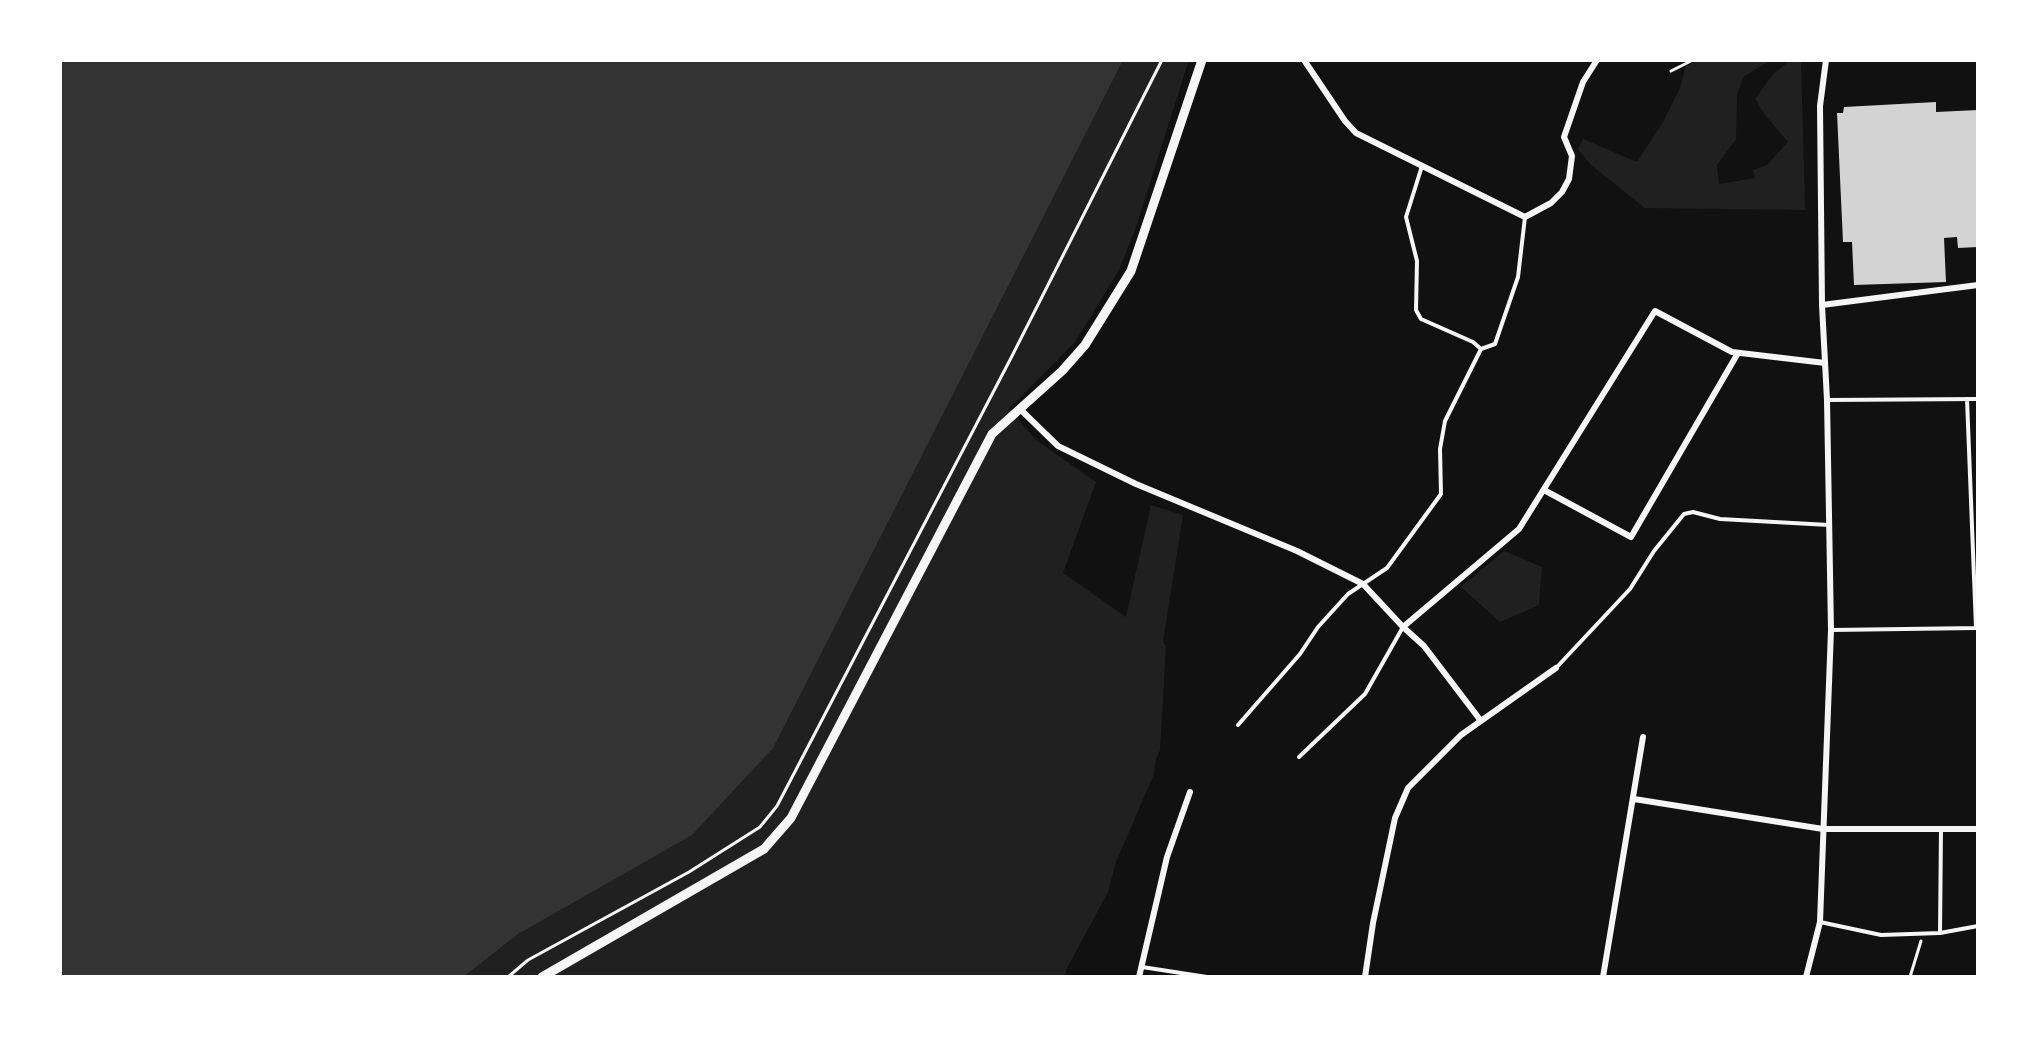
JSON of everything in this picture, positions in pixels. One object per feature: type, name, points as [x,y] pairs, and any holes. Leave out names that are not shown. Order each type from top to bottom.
[{"type":"street","points":[[542,977],[709,883],[764,849],[791,818],[992,434],[1062,370],[1085,345],[1131,271],[1202,60]]},
{"type":"street","points":[[1304,60],[1345,122],[1356,133],[1525,217],[1551,203],[1562,192],[1569,179],[1572,156],[1564,137],[1583,82],[1598,60]]},
{"type":"street","points":[[1806,977],[1820,922],[1831,630],[1827,400],[1822,305],[1820,106],[1826,60]]},
{"type":"street","points":[[1822,305],[1978,285]]},
{"type":"street","points":[[1402,627],[1520,528],[1655,310],[1738,353],[1825,363]]},
{"type":"street","points":[[1544,490],[1631,537],[1738,353]]},
{"type":"street","points":[[1020,409],[1058,446],[1136,484],[1297,551],[1363,584],[1402,627],[1424,646],[1481,721]]},
{"type":"street","points":[[1365,977],[1372,923],[1400,808],[1408,788],[1461,735],[1556,668]]},
{"type":"street","points":[[1603,977],[1643,737]]},
{"type":"street","points":[[1139,977],[1167,858],[1190,792]]},
{"type":"street","points":[[1634,799],[1823,829],[1978,829]]},
{"type":"lane","points":[[1422,165],[1406,217],[1417,261],[1416,310],[1421,319],[1473,342],[1481,349]]},
{"type":"lane","points":[[1238,725],[1300,654],[1318,627],[1348,594],[1387,568],[1441,494],[1440,448],[1445,421],[1481,349],[1495,345],[1518,277],[1525,217]]},
{"type":"lane","points":[[1831,630],[1977,628],[1966,399]]},
{"type":"lane","points":[[1827,400],[1978,399]]},
{"type":"lane","points":[[1556,668],[1629,589],[1654,551],[1684,514],[1693,512],[1720,519],[1830,525]]},
{"type":"lane","points":[[1299,757],[1365,694],[1402,627]]},
{"type":"lane","points":[[1940,933],[1941,829]]},
{"type":"lane","points":[[1820,922],[1881,935],[1940,933],[1978,926]]},
{"type":"lane","points":[[1140,967],[1206,977]]},
{"type":"path","points":[[508,977],[528,960],[698,866],[760,827],[777,806],[1011,358],[1162,60]]},
{"type":"path","points":[[1671,71],[1693,60]]},
{"type":"path","points":[[1910,977],[1923,934]]},
{"type":"shaded area","points":[[60,60],[1189,60],[1135,230],[1119,270],[1075,342],[1009,409],[1036,440],[1096,482],[1063,573],[1126,617],[1151,505],[1183,515],[1163,642],[1166,646],[1160,750],[1155,762],[1154,774],[1116,862],[1108,892],[1066,970],[1065,977],[60,977]]},
{"type":"shaded area","points":[[60,60],[1123,60],[773,748],[692,835],[518,934],[463,977],[60,977]]},
{"type":"shaded area","points":[[1701,60],[1771,60],[1743,77],[1737,95],[1736,139],[1717,165],[1719,184],[1755,178],[1753,170],[1767,165],[1788,142],[1765,115],[1755,99],[1773,74],[1791,60],[1801,60],[1805,210],[1645,208],[1590,164],[1578,149],[1583,139],[1637,162],[1663,122],[1680,88],[1686,66]]},
{"type":"shaded area","points":[[1504,551],[1542,567],[1539,605],[1500,622],[1461,587]]},
{"type":"building","points":[[1936,102],[1936,112],[1978,110],[1978,247],[1958,248],[1957,237],[1944,238],[1946,282],[1854,285],[1852,242],[1843,242],[1837,113],[1843,113],[1844,107]]}]
